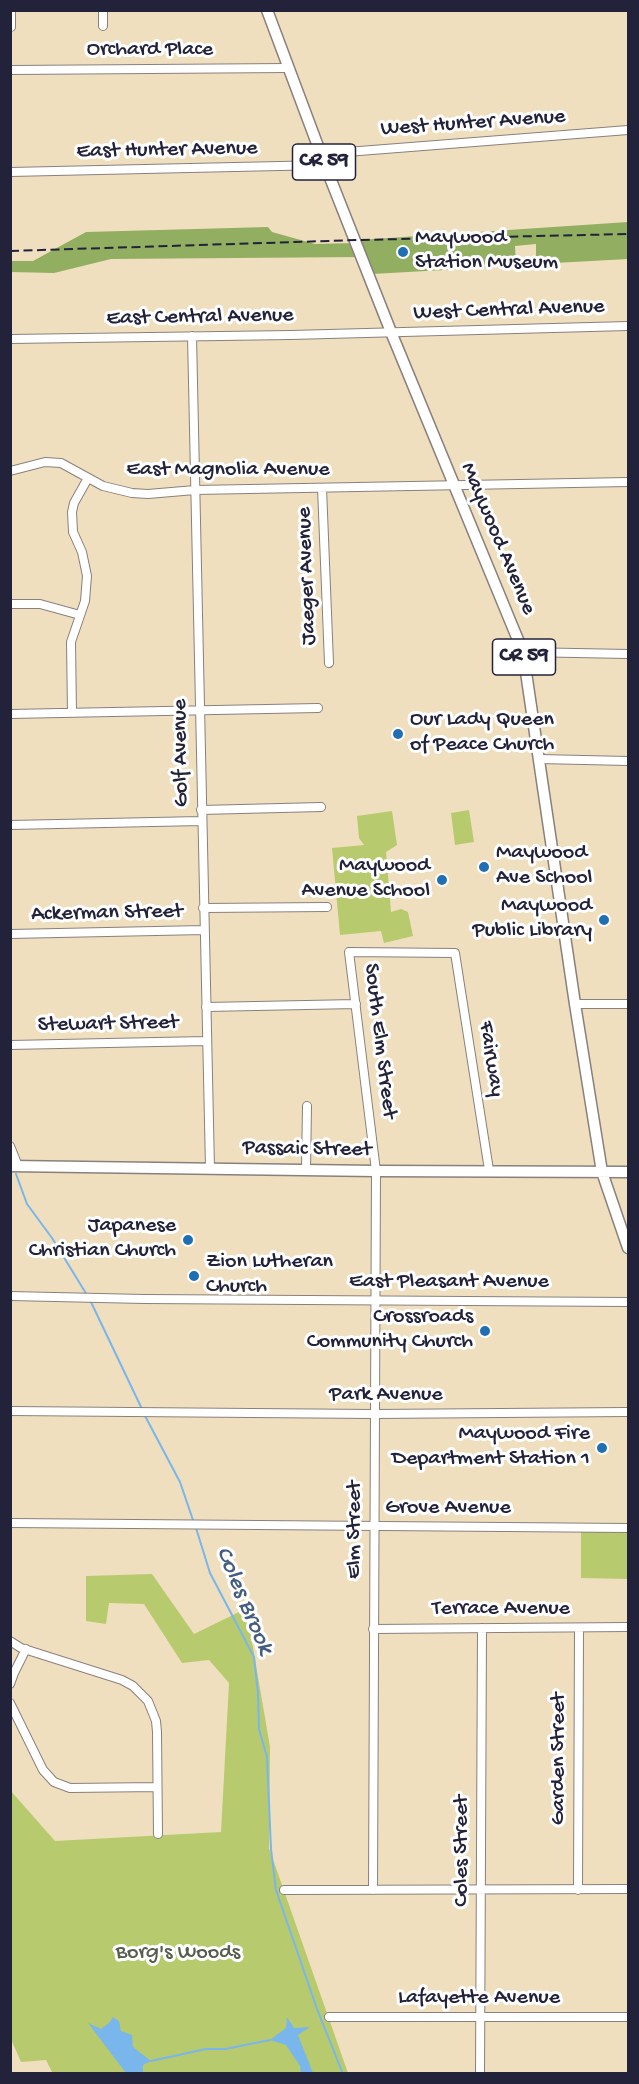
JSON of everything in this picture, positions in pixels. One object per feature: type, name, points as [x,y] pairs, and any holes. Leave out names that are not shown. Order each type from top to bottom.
[{"type":"main road","name":"Maywood Avenue","points":[[267,10],[391,332],[523,652],[602,1172],[628,1248]]},
{"type":"main road","name":"Passaic Street","points":[[14,1166],[628,1172]]},
{"type":"street","points":[[11,10],[11,27]]},
{"type":"street","points":[[103,10],[103,26]]},
{"type":"street","name":"Orchard Place","points":[[10,69],[289,68]]},
{"type":"street","name":"West Hunter Avenue","points":[[321,154],[628,130]]},
{"type":"street","name":"East Hunter Avenue","points":[[10,172],[325,165]]},
{"type":"street","name":"West Central Avenue","points":[[391,332],[628,326]]},
{"type":"street","name":"East Central Avenue","points":[[10,339],[391,332]]},
{"type":"street","name":"Golf Avenue","points":[[192,336],[210,1168]]},
{"type":"street","name":"East Magnolia Avenue","points":[[10,471],[54,462],[69,465],[103,486],[132,493],[148,494],[195,490],[628,482]]},
{"type":"street","points":[[72,713],[71,642],[85,602],[87,576],[82,552],[73,532],[72,512],[74,503],[88,478]]},
{"type":"street","name":"Jaeger Avenue","points":[[322,488],[329,663]]},
{"type":"street","points":[[10,604],[40,604],[80,615]]},
{"type":"street","points":[[523,652],[628,654]]},
{"type":"street","points":[[10,714],[318,708]]},
{"type":"street","points":[[539,759],[628,761]]},
{"type":"street","points":[[201,810],[321,807]]},
{"type":"street","points":[[10,825],[201,821]]},
{"type":"street","points":[[203,908],[327,907]]},
{"type":"street","name":"Ackerman Street","points":[[10,934],[204,930]]},
{"type":"street","name":"Fairway","points":[[349,952],[455,953],[489,1170]]},
{"type":"street","name":"South Elm Street","points":[[349,952],[376,1171]]},
{"type":"street","points":[[206,1007],[356,1004]]},
{"type":"street","points":[[575,1004],[628,1004]]},
{"type":"street","name":"Stewart Street","points":[[10,1045],[206,1041]]},
{"type":"street","points":[[306,1169],[307,1106]]},
{"type":"street","points":[[10,1146],[14,1166]]},
{"type":"street","name":"Elm Street","points":[[373,1890],[376,1171]]},
{"type":"street","name":"East Pleasant Avenue","points":[[10,1296],[628,1302]]},
{"type":"street","name":"Park Avenue","points":[[10,1411],[374,1414],[628,1412]]},
{"type":"street","name":"Grove Avenue","points":[[10,1523],[628,1528]]},
{"type":"street","name":"Terrace Avenue","points":[[373,1629],[628,1627]]},
{"type":"street","name":"Coles Street","points":[[480,2073],[482,1628]]},
{"type":"street","name":"Garden Street","points":[[578,1890],[579,1628]]},
{"type":"street","points":[[10,1641],[26,1649],[122,1680],[142,1693],[156,1721],[158,1834]]},
{"type":"street","points":[[10,1684],[26,1649]]},
{"type":"street","points":[[10,1703],[43,1770],[54,1782],[70,1788],[157,1787]]},
{"type":"street","points":[[284,1890],[628,1889]]},
{"type":"street","name":"Lafayette Avenue","points":[[328,2017],[628,2018]]},
{"type":"green space","points":[[628,222],[628,259],[536,264],[536,244],[515,246],[516,266],[372,274],[359,240]]},
{"type":"green space","points":[[268,227],[272,232],[315,244],[355,243],[361,257],[111,259],[54,273],[11,272],[11,261],[33,261],[86,232]]},
{"type":"green space","points":[[469,810],[474,842],[455,845],[451,813]]},
{"type":"green space","points":[[392,811],[397,845],[386,852],[391,912],[401,909],[408,912],[413,936],[384,943],[381,931],[340,935],[332,848],[364,845],[359,838],[357,816]]},
{"type":"green space","points":[[581,1528],[628,1528],[628,1579],[581,1578]]},
{"type":"green space","name":"Borg's Woods","points":[[152,1574],[194,1634],[239,1612],[249,1624],[270,1747],[269,1848],[348,2073],[53,2074],[46,2060],[21,2062],[10,2037],[10,1790],[55,1841],[221,1832],[229,1683],[209,1660],[182,1663],[144,1604],[109,1603],[106,1624],[86,1621],[86,1576]]},
{"type":"water","points":[[113,2017],[119,2021],[121,2031],[132,2035],[133,2047],[151,2061],[143,2065],[143,2073],[126,2073],[88,2023],[101,2029]]},
{"type":"water","points":[[287,2017],[294,2028],[310,2027],[298,2035],[313,2073],[301,2073],[300,2066],[286,2045],[270,2040],[286,2028]]},
{"type":"waterway","name":"Coles Brook","points":[[16,1174],[27,1204],[52,1238],[87,1295]]},
{"type":"waterway","name":"Coles Brook","points":[[90,1300],[142,1409]]},
{"type":"waterway","name":"Coles Brook","points":[[144,1414],[180,1482],[194,1523]]},
{"type":"waterway","name":"Coles Brook","points":[[196,1528],[210,1573],[254,1657],[259,1729],[267,1757],[271,1849],[276,1890],[317,2009],[343,2074]]},
{"type":"waterway","points":[[151,2061],[206,2049],[225,2049],[270,2040]]},
{"type":"railway","points":[[10,251],[628,234]]},
{"type":"place","name":"Maywood Station Museum","points":[[403,252]]},
{"type":"place","name":"Our Lady Queen of Peace Church","points":[[398,734]]},
{"type":"place","name":"Maywood Ave School","points":[[484,867]]},
{"type":"place","name":"Maywood Avenue School","points":[[442,880]]},
{"type":"place","name":"Maywood Public Library","points":[[604,920]]},
{"type":"place","name":"Japanese Christian Church","points":[[188,1240]]},
{"type":"place","name":"Zion Lutheran Church","points":[[194,1276]]},
{"type":"place","name":"Crossroads Community Church","points":[[485,1331]]},
{"type":"place","name":"Maywood Fire Department Station 1","points":[[602,1448]]}]
